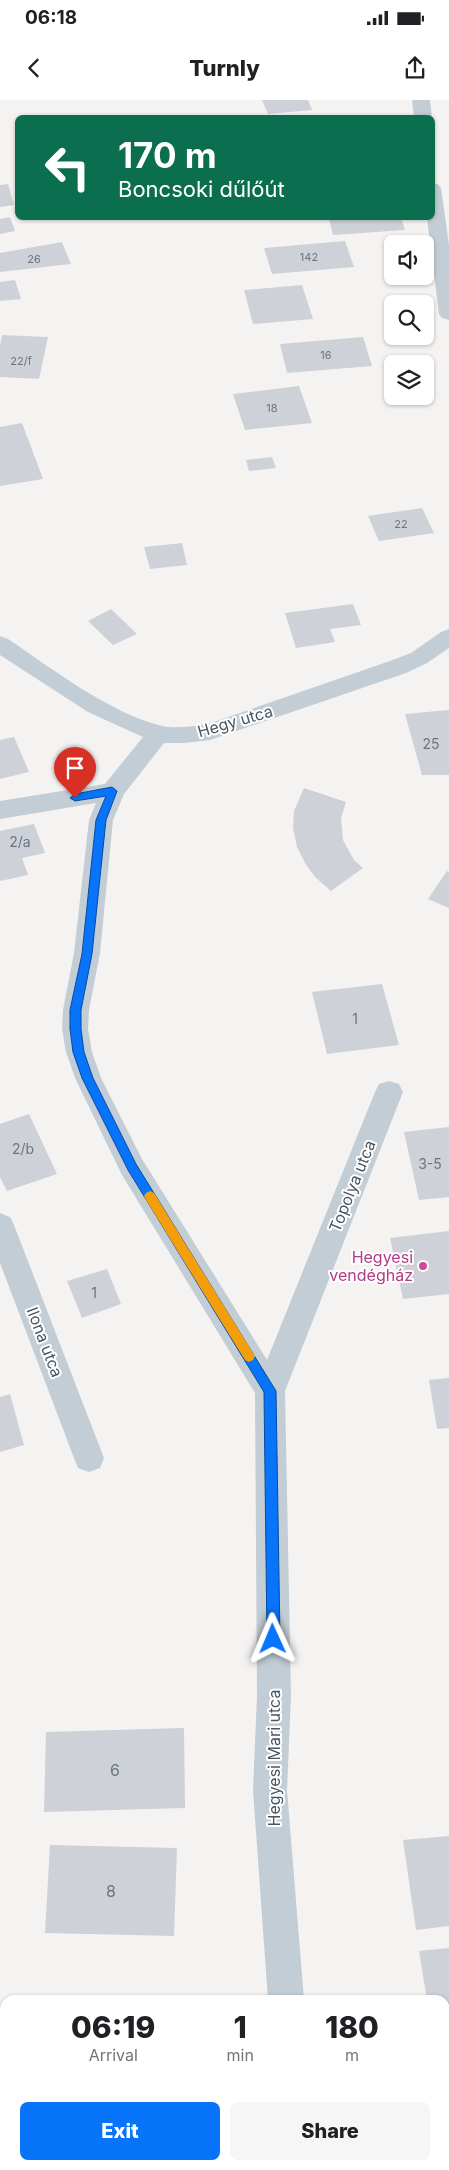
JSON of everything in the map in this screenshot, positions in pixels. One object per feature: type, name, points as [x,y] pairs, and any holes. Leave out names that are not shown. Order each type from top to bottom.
[{"type":"street","points":[[421,100],[423,115]]},
{"type":"street","points":[[435,210],[449,314]]},
{"type":"street","name":"Hegy utca","points":[[0,644],[59,684],[133,724],[158,734],[188,734],[210,732],[398,667],[419,658],[449,637]]},
{"type":"street","points":[[158,734],[112,791],[101,820],[87,954],[76,1010],[75,1029],[79,1052],[88,1078],[132,1167],[270,1391]]},
{"type":"street","points":[[0,810],[112,791]]},
{"type":"street","name":"Topolya utca","points":[[270,1391],[389,1092]]},
{"type":"street","name":"Ilona utca","points":[[0,1225],[89,1458]]},
{"type":"street","name":"Hegyesi Mari utca","points":[[270,1391],[274,1696],[270,1790],[286,1995]]},
{"type":"building","points":[[262,100],[308,100],[312,110],[268,114]]},
{"type":"building","points":[[8,184],[14,205],[0,207],[0,185]]},
{"type":"building","points":[[10,217],[15,231],[0,234],[0,219]]},
{"type":"building","points":[[329,220],[402,220],[405,230],[333,235]]},
{"type":"building","points":[[345,241],[354,267],[272,274],[264,248]]},
{"type":"building","points":[[62,242],[71,264],[0,272],[0,253]]},
{"type":"building","points":[[15,280],[21,299],[0,301],[0,282]]},
{"type":"building","points":[[302,285],[313,319],[253,324],[244,290]]},
{"type":"building","points":[[2,335],[48,337],[39,379],[0,377]]},
{"type":"building","points":[[363,337],[372,366],[287,373],[280,344]]},
{"type":"building","points":[[299,386],[312,423],[245,430],[233,394]]},
{"type":"building","points":[[22,423],[43,479],[0,486],[0,427]]},
{"type":"building","points":[[272,457],[276,468],[249,471],[246,460]]},
{"type":"building","points":[[422,508],[434,533],[379,541],[368,516]]},
{"type":"building","points":[[182,543],[187,565],[150,569],[144,547]]},
{"type":"building","points":[[353,604],[361,625],[330,629],[335,642],[296,648],[285,613]]},
{"type":"building","points":[[111,609],[137,634],[113,645],[88,621]]},
{"type":"building","points":[[449,710],[449,775],[422,775],[405,714]]},
{"type":"building","points":[[14,737],[29,772],[0,779],[0,740]]},
{"type":"building","points":[[304,788],[346,802],[341,818],[343,840],[354,860],[363,868],[331,891],[315,877],[297,847],[293,828],[294,811]]},
{"type":"building","points":[[34,824],[45,853],[22,858],[28,875],[0,881],[0,831]]},
{"type":"building","points":[[447,871],[449,872],[449,908],[428,899]]},
{"type":"building","points":[[382,984],[399,1045],[327,1054],[312,992]]},
{"type":"building","points":[[29,1114],[57,1174],[7,1191],[0,1177],[0,1124]]},
{"type":"building","points":[[449,1127],[449,1197],[419,1200],[404,1132]]},
{"type":"building","name":"Hegyesi vendégház","points":[[449,1231],[449,1294],[403,1299],[390,1238]]},
{"type":"building","points":[[107,1269],[121,1304],[82,1318],[67,1281]]},
{"type":"building","points":[[449,1378],[449,1428],[437,1429],[429,1380]]},
{"type":"building","points":[[10,1394],[24,1445],[0,1452],[0,1397]]},
{"type":"building","points":[[184,1728],[185,1808],[44,1812],[46,1732]]},
{"type":"building","points":[[449,1836],[449,1926],[416,1930],[403,1840]]},
{"type":"building","points":[[50,1845],[177,1848],[174,1936],[45,1933]]},
{"type":"building","points":[[449,1948],[449,1995],[426,1995],[419,1951]]},
{"type":"slow traffic","points":[[150,1196],[249,1356]]},
{"type":"place","name":"Hegyesi vendégház","points":[[423,1266]]},
{"type":"route","points":[[75,798],[112,791],[101,820],[87,954],[76,1010],[75,1029],[79,1052],[88,1078],[132,1167],[270,1391],[273,1639]]}]
